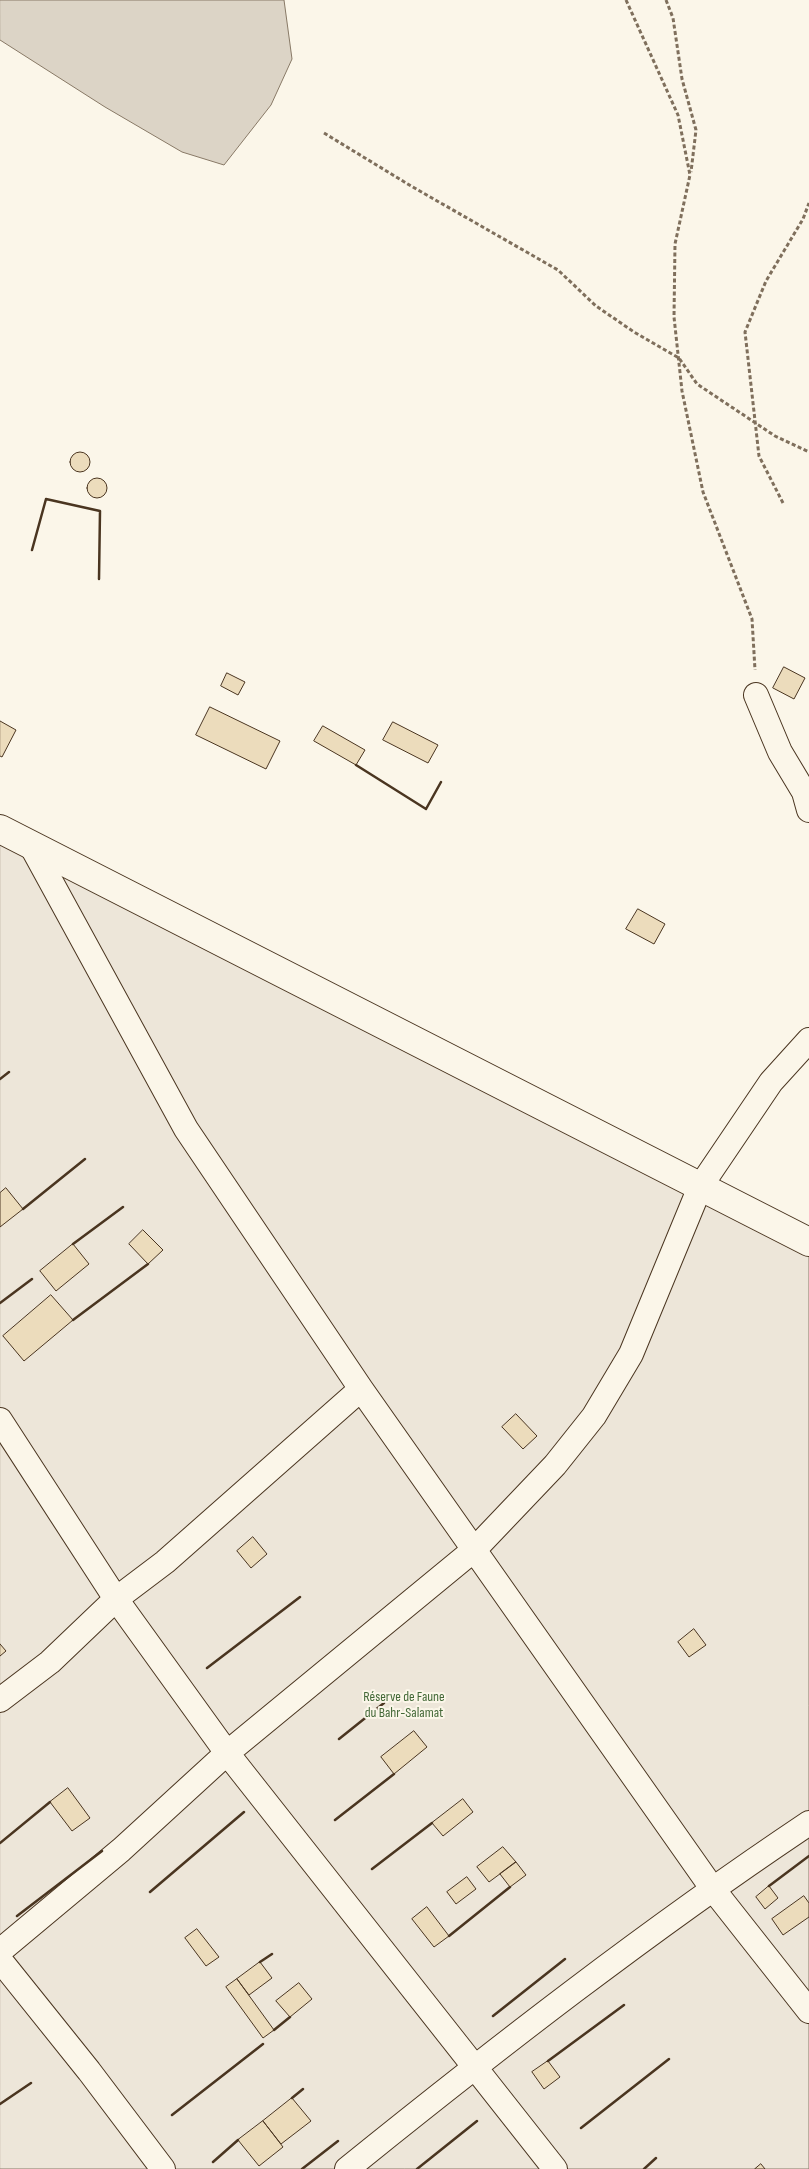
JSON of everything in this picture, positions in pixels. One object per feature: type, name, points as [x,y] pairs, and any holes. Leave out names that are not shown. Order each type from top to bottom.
[{"type":"main road","points":[[0,829],[172,915],[809,1242]]},
{"type":"street","points":[[756,695],[780,752],[804,792],[809,810]]},
{"type":"street","points":[[32,846],[186,1129],[361,1389],[712,1888],[809,2011]]},
{"type":"street","points":[[0,1951],[121,1850],[227,1753],[475,1549],[555,1466],[594,1416],[631,1354],[700,1187],[771,1082],[809,1040]]},
{"type":"street","points":[[0,1700],[50,1662],[116,1599],[165,1562],[361,1389]]},
{"type":"street","points":[[0,1420],[116,1599],[227,1753],[555,2169]]},
{"type":"street","points":[[347,2169],[474,2067],[712,1888],[809,1823]]},
{"type":"street","points":[[0,1960],[163,2169]]},
{"type":"path","points":[[626,0],[678,115],[690,175]]},
{"type":"path","points":[[666,0],[673,18],[682,79],[696,130],[690,175],[675,244],[674,317],[682,390],[703,492],[752,619],[756,695]]},
{"type":"path","points":[[324,133],[410,186],[558,270],[596,306],[634,332],[679,358],[698,384],[775,436],[809,452]]},
{"type":"path","points":[[783,502],[760,456],[745,332],[766,281],[803,219],[809,203]]},
{"type":"green space","name":"Réserve de Faune du Bahr-Salamat","points":[[0,829],[809,1242],[809,2169],[0,2169]]},
{"type":"shaded area","points":[[0,0],[284,0],[292,59],[271,105],[224,165],[182,152],[105,107],[0,40]]},
{"type":"building","points":[[80,452],[87,455],[90,462],[87,469],[80,472],[73,469],[70,462],[73,455]]},
{"type":"building","points":[[97,478],[104,481],[107,488],[104,495],[97,498],[90,495],[87,488],[90,481]]},
{"type":"building","points":[[784,667],[805,678],[794,699],[773,688]]},
{"type":"building","points":[[227,673],[245,682],[238,695],[221,686]]},
{"type":"building","points":[[210,707],[280,741],[266,769],[196,735]]},
{"type":"building","points":[[0,721],[16,730],[2,757],[0,756]]},
{"type":"building","points":[[393,722],[438,745],[428,763],[383,740]]},
{"type":"building","points":[[323,726],[365,750],[356,765],[314,741]]},
{"type":"building","points":[[638,909],[665,924],[654,944],[626,929]]},
{"type":"building","points":[[6,1188],[23,1209],[0,1227],[0,1193]]},
{"type":"building","points":[[143,1230],[163,1250],[148,1264],[129,1244]]},
{"type":"building","points":[[73,1244],[89,1264],[56,1291],[40,1271]]},
{"type":"building","points":[[51,1295],[73,1320],[24,1361],[3,1336]]},
{"type":"building","points":[[516,1414],[537,1436],[523,1449],[502,1427]]},
{"type":"building","points":[[253,1537],[267,1554],[251,1568],[237,1551]]},
{"type":"building","points":[[694,1629],[706,1645],[689,1657],[678,1642]]},
{"type":"building","points":[[0,1644],[6,1651],[0,1656]]},
{"type":"building","points":[[414,1731],[427,1747],[394,1774],[381,1757]]},
{"type":"building","points":[[68,1788],[90,1818],[72,1831],[50,1802]]},
{"type":"building","points":[[463,1799],[473,1812],[443,1836],[432,1823]]},
{"type":"building","points":[[503,1847],[516,1862],[489,1882],[477,1867]]},
{"type":"building","points":[[516,1862],[526,1875],[510,1887],[500,1874]]},
{"type":"building","points":[[467,1877],[476,1889],[456,1904],[447,1892]]},
{"type":"building","points":[[769,1886],[778,1898],[765,1909],[756,1897]]},
{"type":"building","points":[[804,1896],[809,1903],[809,1917],[783,1935],[772,1919]]},
{"type":"building","points":[[427,1907],[449,1936],[434,1947],[412,1919]]},
{"type":"building","points":[[197,1929],[219,1957],[206,1966],[185,1938]]},
{"type":"building","points":[[260,1962],[272,1978],[249,1995],[237,1979]]},
{"type":"building","points":[[237,1979],[274,2030],[263,2038],[226,1987]]},
{"type":"building","points":[[299,1983],[312,1999],[290,2017],[276,2001]]},
{"type":"building","points":[[548,2061],[560,2077],[544,2089],[532,2072]]},
{"type":"building","points":[[292,2098],[311,2121],[281,2144],[263,2121]]},
{"type":"building","points":[[263,2121],[283,2147],[259,2166],[238,2140]]},
{"type":"building","points":[[761,2164],[765,2169],[755,2169]]},
{"type":"wall","points":[[32,550],[46,499],[100,511],[99,579]]},
{"type":"wall","points":[[356,765],[426,809],[441,782]]},
{"type":"wall","points":[[0,1079],[9,1072]]},
{"type":"wall","points":[[23,1209],[85,1159]]},
{"type":"wall","points":[[73,1244],[123,1207]]},
{"type":"wall","points":[[73,1320],[148,1264]]},
{"type":"wall","points":[[0,1303],[32,1279]]},
{"type":"wall","points":[[207,1668],[300,1597]]},
{"type":"wall","points":[[339,1739],[384,1703]]},
{"type":"wall","points":[[335,1820],[394,1774]]},
{"type":"wall","points":[[0,1843],[50,1802]]},
{"type":"wall","points":[[150,1892],[244,1812]]},
{"type":"wall","points":[[372,1869],[432,1823]]},
{"type":"wall","points":[[17,1916],[102,1851]]},
{"type":"wall","points":[[769,1886],[809,1856]]},
{"type":"wall","points":[[449,1936],[510,1887]]},
{"type":"wall","points":[[260,1962],[272,1954]]},
{"type":"wall","points":[[493,2016],[565,1959]]},
{"type":"wall","points":[[548,2061],[624,2005]]},
{"type":"wall","points":[[274,2030],[290,2017]]},
{"type":"wall","points":[[172,2115],[263,2044]]},
{"type":"wall","points":[[581,2128],[669,2059]]},
{"type":"wall","points":[[0,2104],[31,2083]]},
{"type":"wall","points":[[292,2098],[303,2089]]},
{"type":"wall","points":[[417,2169],[477,2121]]},
{"type":"wall","points":[[213,2162],[238,2140]]},
{"type":"wall","points":[[302,2169],[338,2141]]},
{"type":"wall","points":[[644,2169],[656,2158]]}]
